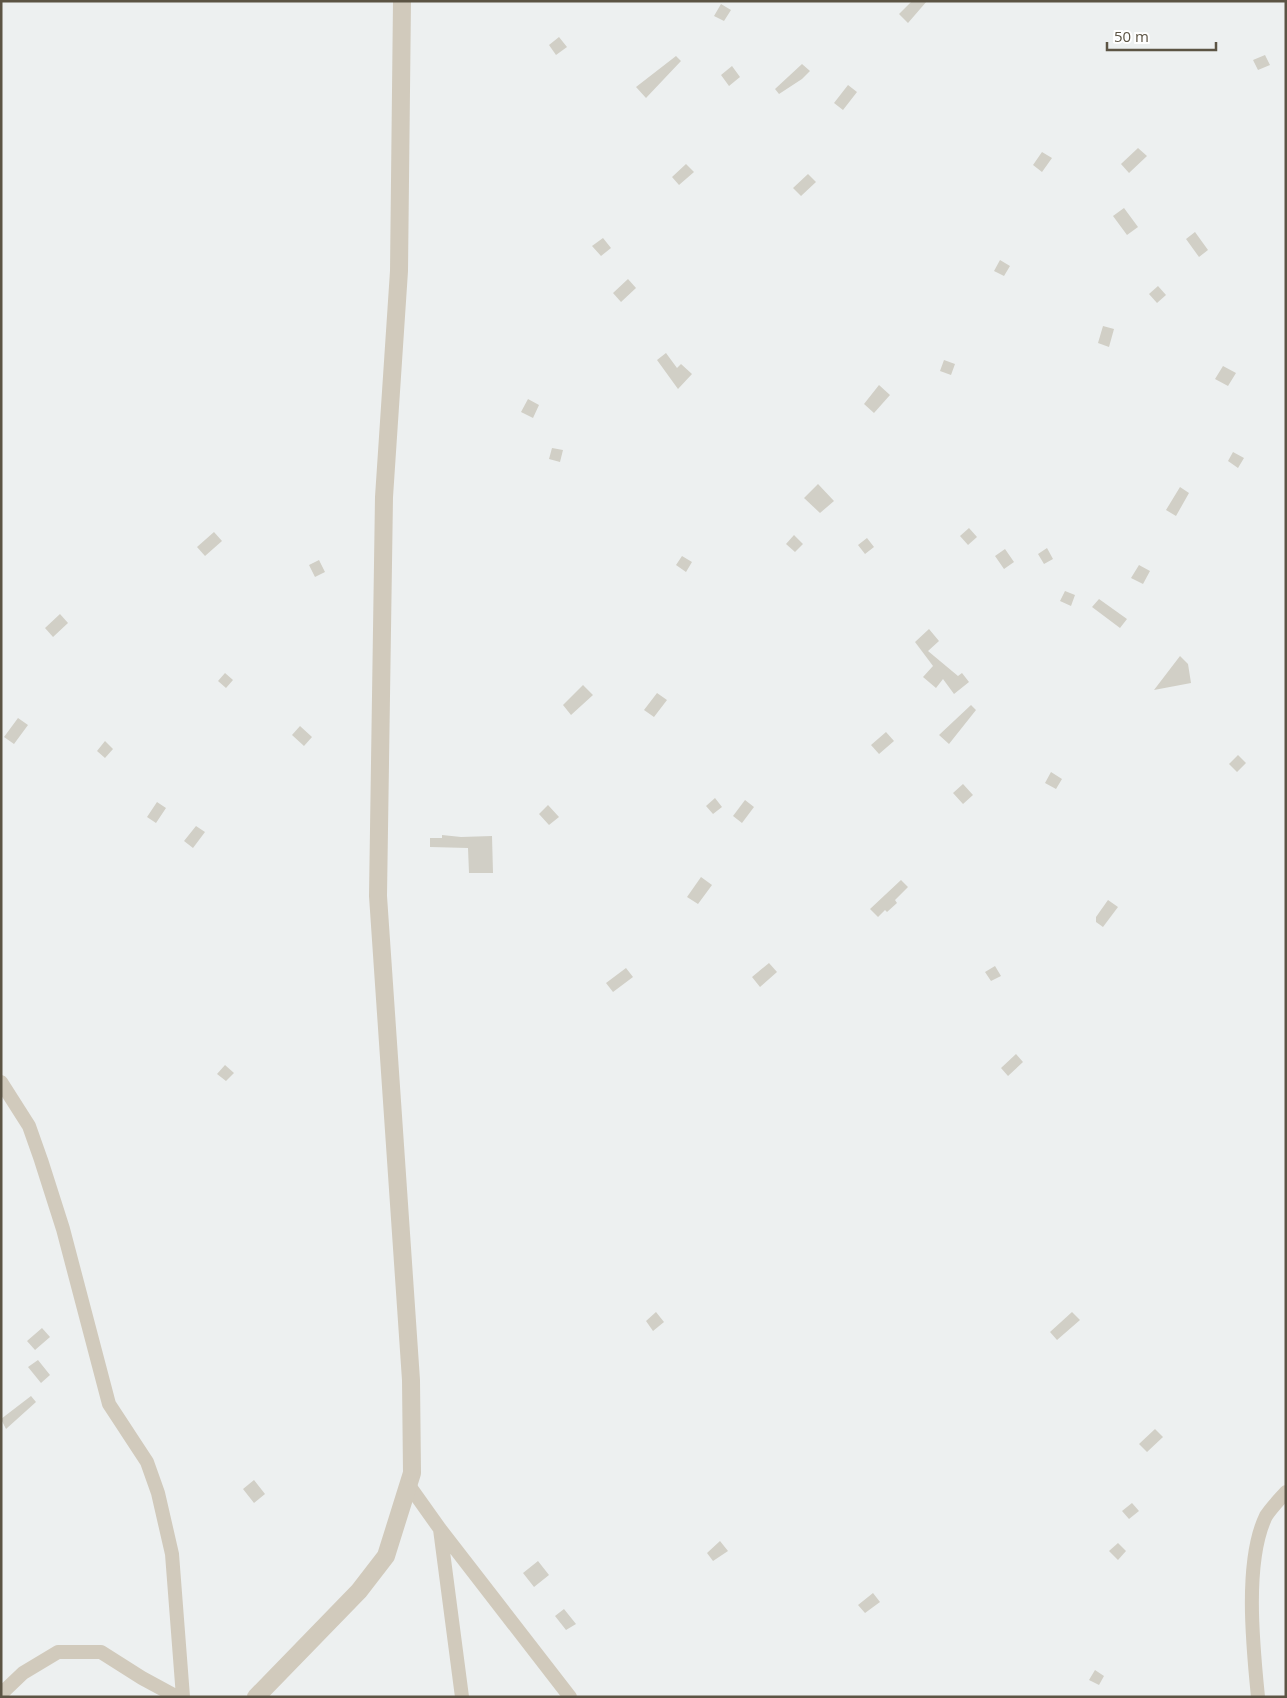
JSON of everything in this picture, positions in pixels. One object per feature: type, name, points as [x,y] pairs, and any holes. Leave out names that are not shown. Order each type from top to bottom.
[{"type":"street","points":[[256,1697],[359,1591],[386,1556],[412,1472],[411,1380],[378,896],[384,497],[399,271],[402,1]]},
{"type":"street","points":[[1,1082],[29,1126],[38,1151],[63,1229],[109,1404],[147,1462],[158,1493],[172,1554],[183,1697]]},
{"type":"street","points":[[408,1484],[570,1697]]},
{"type":"street","points":[[1258,1697],[1253,1650],[1254,1570],[1258,1539],[1267,1516],[1286,1492]]},
{"type":"street","points":[[440,1528],[462,1697]]},
{"type":"street","points":[[1,1694],[23,1673],[58,1652],[101,1652],[177,1697]]},
{"type":"building","points":[[912,1],[927,1],[908,23],[899,14]]},
{"type":"building","points":[[721,4],[731,10],[724,21],[714,16]]},
{"type":"building","points":[[559,37],[567,47],[556,55],[549,45]]},
{"type":"building","points":[[1265,55],[1270,65],[1258,70],[1253,60]]},
{"type":"building","points":[[676,56],[681,61],[646,98],[636,87]]},
{"type":"building","points":[[802,64],[810,71],[802,79],[779,94],[775,89]]},
{"type":"building","points":[[732,66],[740,77],[729,86],[721,75]]},
{"type":"building","points":[[848,85],[857,92],[843,110],[834,103]]},
{"type":"building","points":[[1138,148],[1147,156],[1129,173],[1121,164]]},
{"type":"building","points":[[1042,152],[1052,158],[1042,172],[1033,165]]},
{"type":"building","points":[[686,164],[694,172],[679,185],[672,177]]},
{"type":"building","points":[[808,174],[816,182],[801,196],[793,188]]},
{"type":"building","points":[[1124,208],[1138,227],[1127,235],[1113,216]]},
{"type":"building","points":[[1195,232],[1208,250],[1199,257],[1186,239]]},
{"type":"building","points":[[603,238],[611,248],[601,256],[592,246]]},
{"type":"building","points":[[1000,260],[1010,266],[1004,276],[994,271]]},
{"type":"building","points":[[628,279],[636,288],[621,302],[613,293]]},
{"type":"building","points":[[1158,286],[1166,295],[1157,303],[1149,294]]},
{"type":"building","points":[[1103,326],[1114,329],[1109,347],[1098,343]]},
{"type":"building","points":[[666,353],[677,368],[681,364],[692,374],[678,389],[657,360]]},
{"type":"building","points":[[944,360],[955,364],[951,375],[940,371]]},
{"type":"building","points":[[1223,366],[1236,373],[1228,386],[1215,379]]},
{"type":"building","points":[[879,385],[890,395],[874,413],[864,404]]},
{"type":"building","points":[[528,399],[539,405],[533,418],[521,412]]},
{"type":"building","points":[[552,448],[563,450],[560,462],[549,459]]},
{"type":"building","points":[[1233,452],[1244,458],[1238,468],[1228,461]]},
{"type":"building","points":[[818,484],[834,501],[820,513],[804,498]]},
{"type":"building","points":[[1180,487],[1189,493],[1176,516],[1166,510]]},
{"type":"building","points":[[969,528],[977,537],[968,545],[960,536]]},
{"type":"building","points":[[214,532],[222,541],[205,556],[197,547]]},
{"type":"building","points":[[794,535],[803,544],[795,552],[786,544]]},
{"type":"building","points":[[867,538],[874,547],[865,554],[858,545]]},
{"type":"building","points":[[1047,548],[1053,559],[1044,564],[1038,554]]},
{"type":"building","points":[[1005,549],[1014,562],[1004,569],[995,556]]},
{"type":"building","points":[[682,556],[692,562],[686,572],[676,565]]},
{"type":"building","points":[[319,560],[325,572],[315,577],[309,565]]},
{"type":"building","points":[[1139,565],[1150,571],[1143,584],[1131,578]]},
{"type":"building","points":[[1065,591],[1075,595],[1071,606],[1060,601]]},
{"type":"building","points":[[1099,599],[1127,619],[1120,628],[1092,607]]},
{"type":"building","points":[[60,614],[68,623],[53,637],[45,628]]},
{"type":"building","points":[[929,629],[939,641],[928,651],[958,676],[962,673],[969,682],[954,694],[943,679],[936,688],[923,677],[933,666],[915,642]]},
{"type":"building","points":[[1180,656],[1188,664],[1191,683],[1154,690]]},
{"type":"building","points":[[225,673],[233,680],[226,688],[218,681]]},
{"type":"building","points":[[583,685],[593,695],[571,715],[563,705]]},
{"type":"building","points":[[657,693],[667,700],[654,717],[644,710]]},
{"type":"building","points":[[971,705],[976,710],[949,744],[939,735]]},
{"type":"building","points":[[18,718],[28,725],[14,744],[4,737]]},
{"type":"building","points":[[300,726],[312,737],[304,746],[292,735]]},
{"type":"building","points":[[886,732],[894,741],[879,754],[871,745]]},
{"type":"building","points":[[105,741],[113,749],[105,758],[97,751]]},
{"type":"building","points":[[1238,755],[1246,763],[1237,772],[1229,764]]},
{"type":"building","points":[[1051,772],[1062,779],[1056,789],[1045,783]]},
{"type":"building","points":[[963,784],[973,795],[963,804],[953,793]]},
{"type":"building","points":[[715,798],[722,807],[713,814],[706,806]]},
{"type":"building","points":[[745,800],[754,807],[742,823],[733,816]]},
{"type":"building","points":[[157,802],[166,808],[156,823],[147,817]]},
{"type":"building","points":[[548,805],[559,817],[549,825],[539,814]]},
{"type":"building","points":[[196,826],[205,832],[193,848],[184,841]]},
{"type":"building","points":[[442,835],[461,837],[492,836],[493,873],[469,873],[468,848],[430,847],[430,838],[442,838]]},
{"type":"building","points":[[701,877],[712,885],[698,904],[687,897]]},
{"type":"building","points":[[901,880],[908,887],[895,900],[897,903],[878,917],[870,909]]},
{"type":"building","points":[[1108,900],[1118,907],[1103,927],[1096,922],[1096,917]]},
{"type":"building","points":[[769,963],[777,972],[760,987],[752,977]]},
{"type":"building","points":[[995,966],[1001,976],[991,981],[985,972]]},
{"type":"building","points":[[626,968],[633,977],[613,992],[606,983]]},
{"type":"building","points":[[1016,1054],[1023,1062],[1008,1076],[1001,1068]]},
{"type":"building","points":[[225,1065],[234,1073],[226,1081],[217,1074]]},
{"type":"building","points":[[656,1312],[664,1322],[653,1331],[646,1321]]},
{"type":"building","points":[[1072,1312],[1080,1320],[1057,1340],[1050,1332]]},
{"type":"building","points":[[42,1328],[50,1337],[35,1350],[27,1341]]},
{"type":"building","points":[[38,1360],[50,1375],[41,1383],[28,1367]]},
{"type":"building","points":[[31,1396],[36,1402],[6,1429],[1,1419]]},
{"type":"building","points":[[1155,1429],[1163,1437],[1147,1452],[1139,1444]]},
{"type":"building","points":[[254,1480],[265,1494],[254,1503],[243,1489]]},
{"type":"building","points":[[1132,1503],[1139,1511],[1129,1519],[1122,1511]]},
{"type":"building","points":[[720,1541],[728,1551],[713,1561],[707,1553]]},
{"type":"building","points":[[1118,1543],[1126,1551],[1118,1560],[1109,1551]]},
{"type":"building","points":[[538,1561],[549,1575],[534,1587],[523,1573]]},
{"type":"building","points":[[873,1593],[880,1602],[865,1613],[858,1605]]},
{"type":"building","points":[[564,1609],[576,1624],[566,1630],[555,1616]]},
{"type":"building","points":[[1095,1670],[1104,1676],[1099,1685],[1089,1680]]}]
